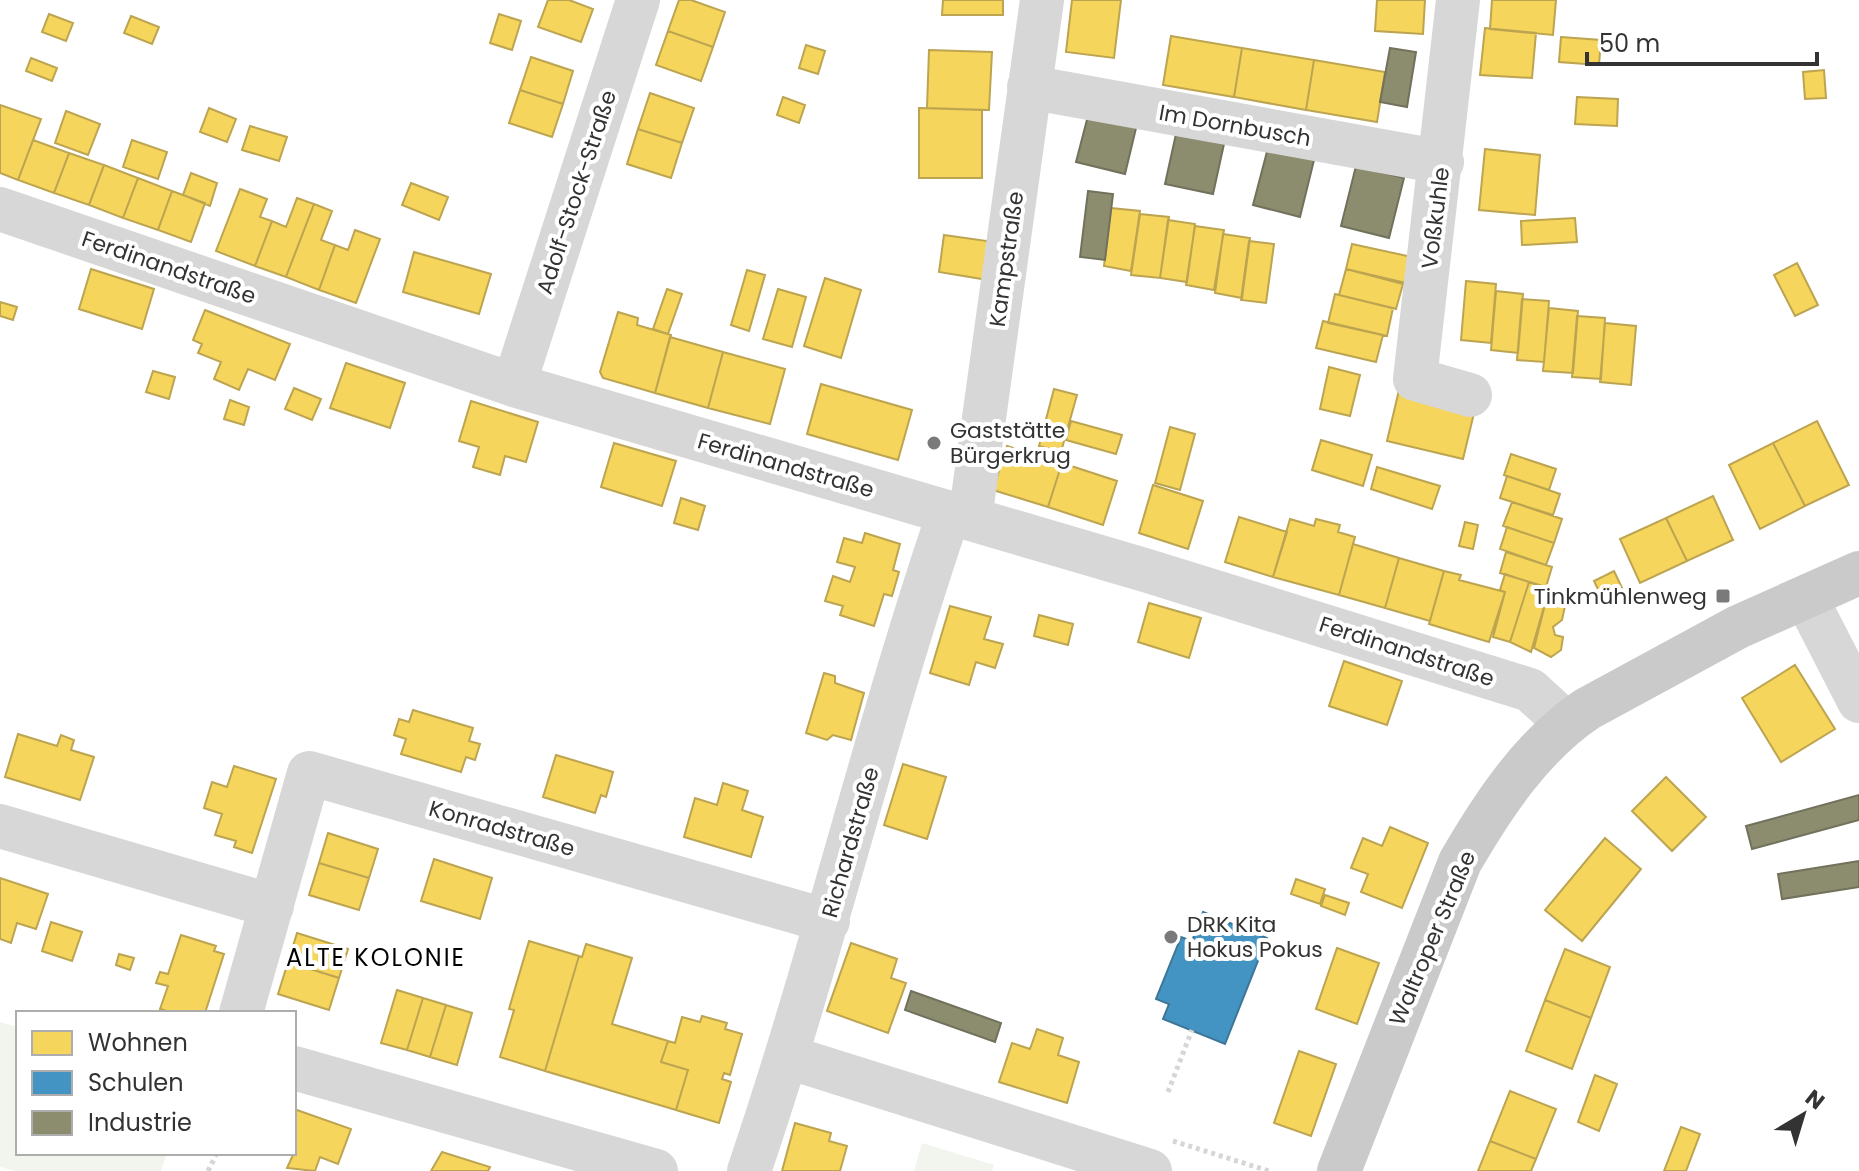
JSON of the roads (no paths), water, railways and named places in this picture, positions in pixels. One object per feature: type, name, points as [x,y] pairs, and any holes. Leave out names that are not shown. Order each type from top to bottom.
[{"type":"main road","name":"Waltroper Straße","points":[[1339,1171],[1460,862],[1484,820],[1523,770],[1566,723],[1724,635],[1859,573]]},
{"type":"street","name":"Adolf-Stock-Straße","points":[[514,385],[638,0]]},
{"type":"street","name":"Kampstraße","points":[[959,516],[1042,0]]},
{"type":"street","name":"Voßkuhle","points":[[1458,0],[1415,379],[1470,395]]},
{"type":"street","name":"Im Dornbusch","points":[[1029,87],[1442,162]]},
{"type":"street","name":"Ferdinandstraße","points":[[0,209],[514,385],[1336,628],[1530,690],[1566,723]]},
{"type":"street","name":"Richardstraße","points":[[749,1171],[788,1057],[917,605],[959,516]]},
{"type":"street","points":[[1806,598],[1859,701]]},
{"type":"street","name":"Konradstraße","points":[[242,1011],[309,773],[828,921]]},
{"type":"street","points":[[0,826],[272,906]]},
{"type":"street","points":[[788,1057],[1150,1171]]},
{"type":"street","points":[[296,1069],[656,1171]]},
{"type":"place","name":"Gaststätte Bürgerkrug","points":[[934,443]]},
{"type":"place","name":"Tinkmühlenweg","points":[[1723,596]]},
{"type":"place","name":"DRK Kita Hokus Pokus","points":[[1171,937]]},
{"type":"district","name":"ALTE KOLONIE","points":[[376,958]]}]
